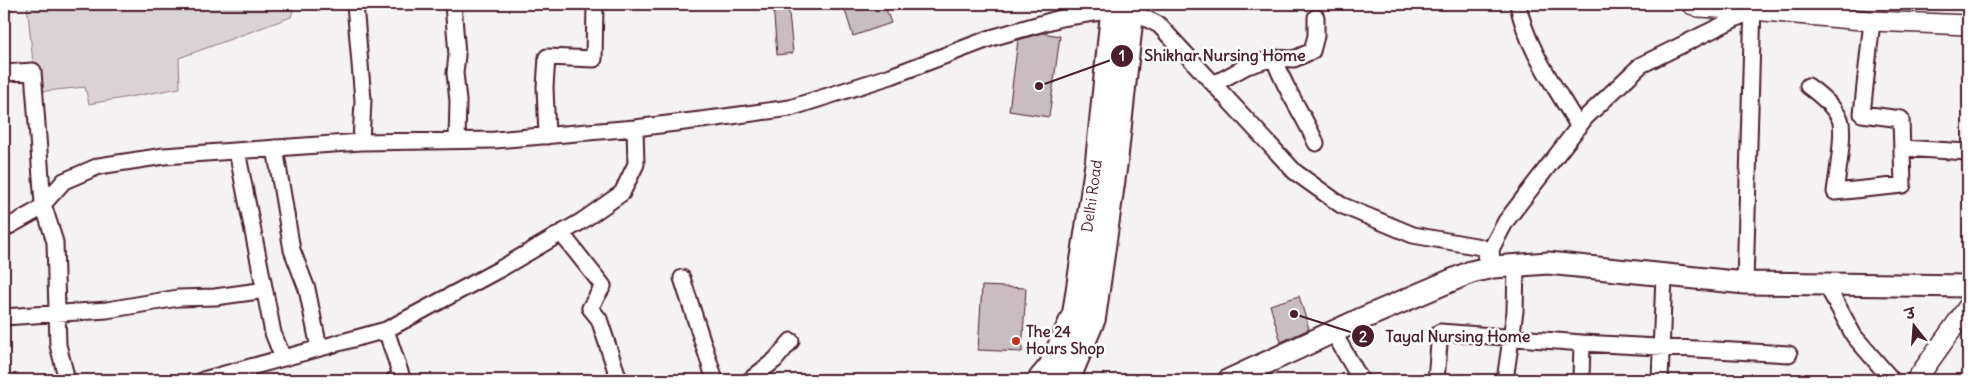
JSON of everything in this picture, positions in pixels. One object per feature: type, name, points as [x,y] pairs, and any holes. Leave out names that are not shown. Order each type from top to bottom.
[{"type":"main road","name":"Delhi Road","points":[[1040,380],[1051,367],[1075,314],[1122,7]]},
{"type":"main road","name":"Delhi Road","points":[[1067,380],[1093,318],[1115,162],[1122,7]]},
{"type":"main road","points":[[1229,380],[1333,332],[1472,272],[1490,268],[1548,264],[1745,283],[1968,286]]},
{"type":"street","points":[[355,4],[363,100],[361,142]]},
{"type":"street","points":[[453,4],[457,55],[455,73],[458,101],[458,140]]},
{"type":"street","points":[[547,136],[545,87],[547,57],[594,59],[596,4]]},
{"type":"street","points":[[1518,4],[1520,15],[1542,65],[1579,127]]},
{"type":"street","points":[[1691,4],[1699,7],[1872,21],[1968,25]]},
{"type":"street","points":[[4,229],[38,210],[64,181],[99,166],[164,156],[361,142],[547,136],[635,128],[790,108],[892,76],[991,38],[1061,18],[1122,7],[1159,25],[1296,172],[1341,205],[1413,235],[1481,247],[1484,250],[1490,268]]},
{"type":"street","points":[[1490,268],[1492,249],[1506,221],[1579,127],[1641,65],[1749,10]]},
{"type":"street","points":[[1745,283],[1749,10]]},
{"type":"street","points":[[1214,84],[1247,66],[1274,58],[1294,58],[1312,51],[1316,36],[1316,18]]},
{"type":"street","points":[[1862,114],[1872,21]]},
{"type":"street","points":[[1274,58],[1282,82],[1305,118],[1316,143]]},
{"type":"street","points":[[4,73],[33,71],[44,204],[55,242],[58,345],[67,380]]},
{"type":"street","points":[[1808,86],[1822,96],[1840,120],[1841,148],[1836,192],[1903,185],[1900,119],[1862,114],[1840,120]]},
{"type":"street","points":[[203,380],[386,330],[500,270],[561,234],[622,193],[636,164],[635,128]]},
{"type":"street","points":[[275,148],[292,250],[307,289],[319,348]]},
{"type":"street","points":[[1902,148],[1968,152]]},
{"type":"street","points":[[237,151],[265,292],[274,333],[282,358]]},
{"type":"street","points":[[561,234],[603,286],[590,308],[599,319],[619,380]]},
{"type":"street","points":[[1505,380],[1515,311],[1516,266]]},
{"type":"street","points":[[1660,380],[1664,275]]},
{"type":"street","points":[[682,278],[715,380]]},
{"type":"street","points":[[1826,284],[1854,336],[1892,380]]},
{"type":"street","points":[[4,317],[107,310],[178,298],[265,292]]},
{"type":"street","points":[[1916,380],[1968,307]]},
{"type":"street","points":[[386,330],[402,378],[394,380]]},
{"type":"street","points":[[1333,332],[1360,380]]},
{"type":"street","points":[[1436,380],[1440,332],[1582,343],[1789,354]]},
{"type":"street","points":[[750,380],[776,360],[791,341]]},
{"type":"street","points":[[1581,380],[1582,343]]},
{"type":"shaded area","points":[[27,4],[295,4],[291,17],[179,58],[180,88],[89,104],[85,87],[36,92]]},
{"type":"building","points":[[773,4],[788,4],[793,53],[777,55]]},
{"type":"building","points":[[843,4],[884,4],[891,23],[853,36]]},
{"type":"building","points":[[1042,33],[1060,36],[1049,117],[1009,111],[1018,40]]},
{"type":"building","points":[[982,286],[1026,288],[1022,352],[978,350]]},
{"type":"building","points":[[1299,296],[1309,329],[1281,342],[1270,305]]},
{"type":"place","name":"Shikhar Nursing Home","points":[[1039,86]]},
{"type":"place","name":"Tayal Nursing Home","points":[[1294,314]]},
{"type":"place","name":"The 24 Hours Shop","points":[[1016,341]]}]
